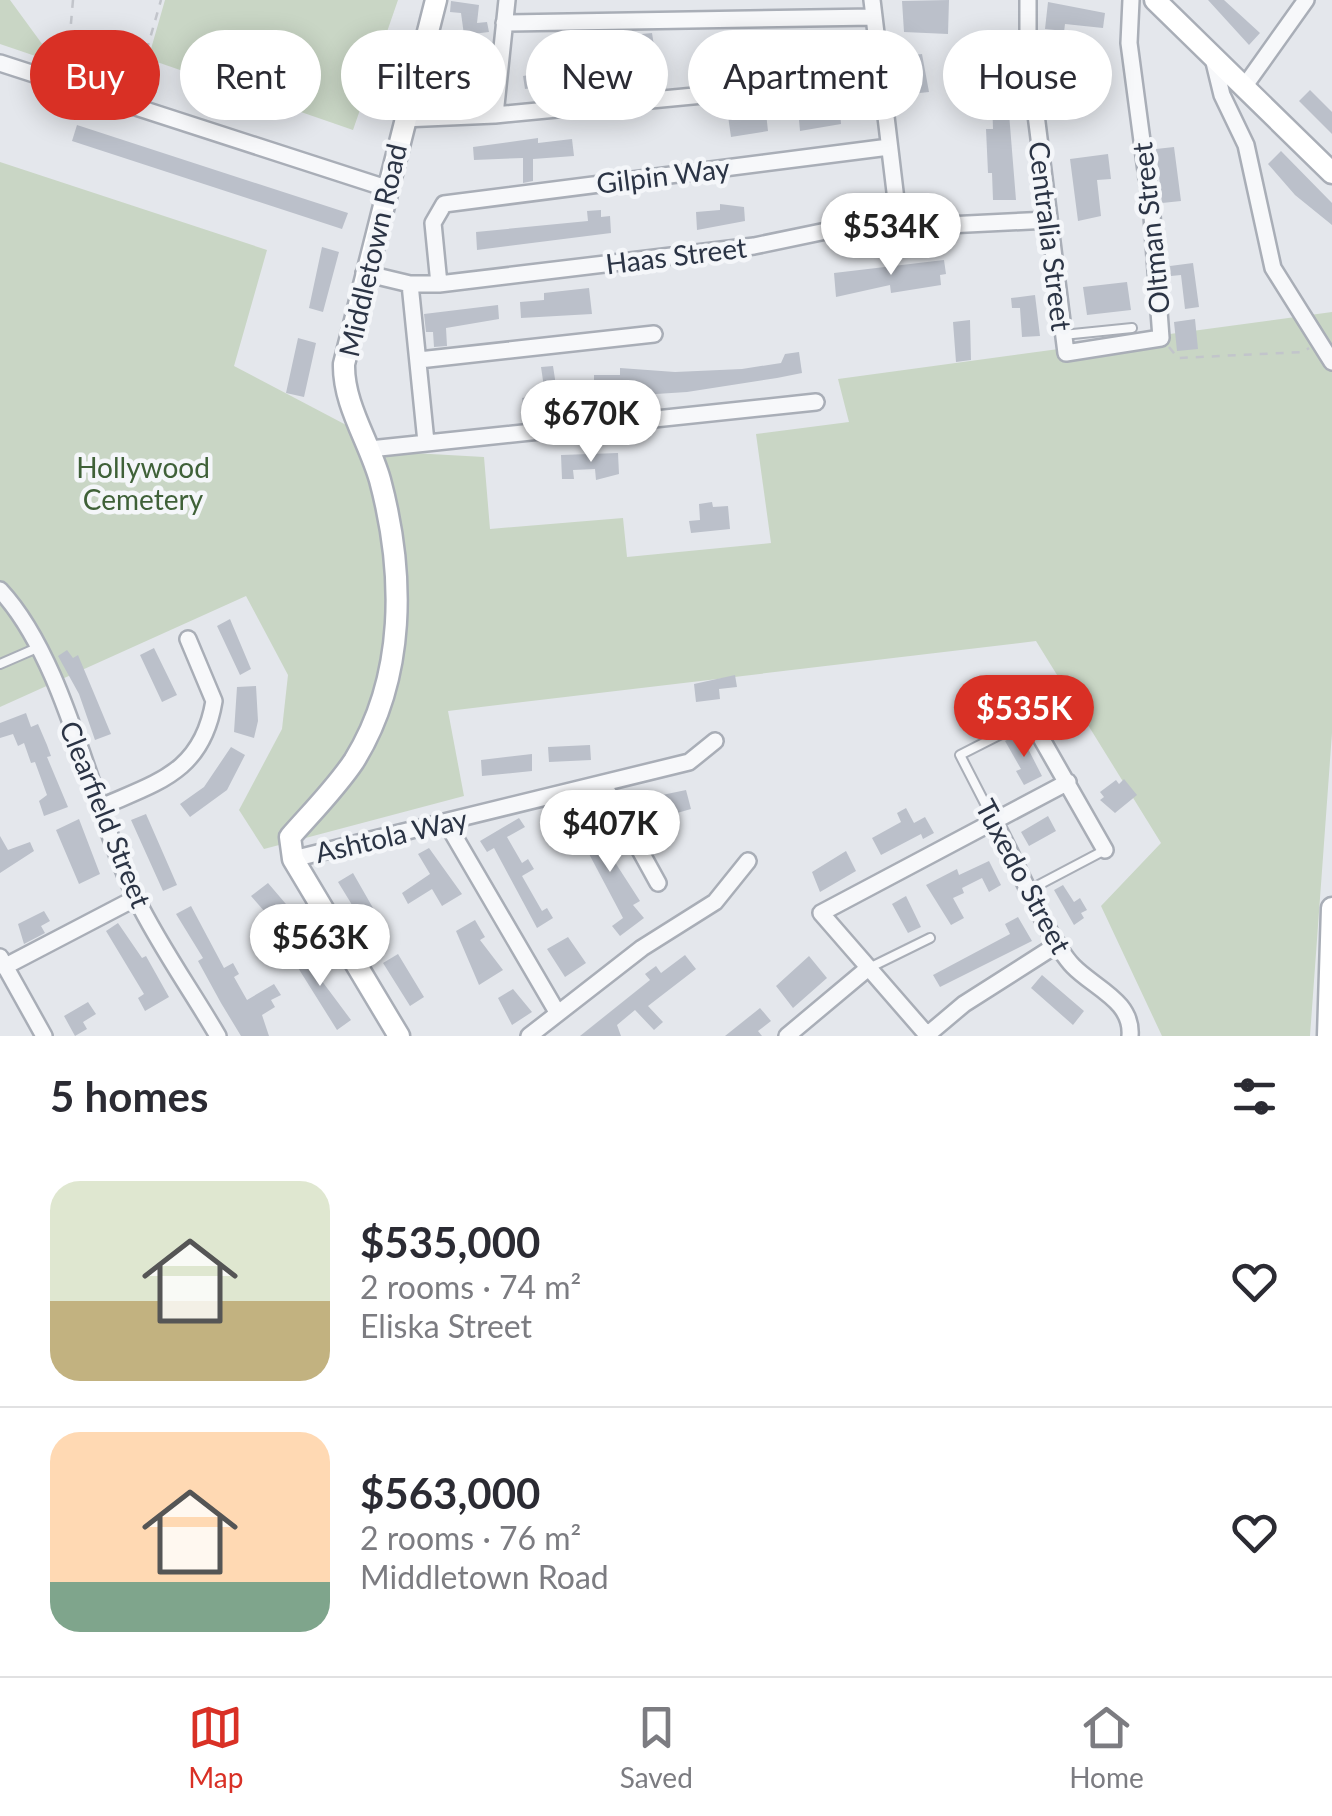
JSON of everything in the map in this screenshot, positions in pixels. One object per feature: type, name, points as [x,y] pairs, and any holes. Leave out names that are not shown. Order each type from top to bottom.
[{"type":"street","name":"Middletown Road","points":[[428,30],[436,0]]},
{"type":"street","points":[[503,30],[507,0]]},
{"type":"street","name":"Centralia Street","points":[[1028,0],[1028,51],[1066,353],[1161,338]]},
{"type":"street","name":"Oltman Street","points":[[1130,0],[1129,42],[1152,216],[1161,338]]},
{"type":"street","points":[[1154,0],[1332,173]]},
{"type":"street","points":[[1244,88],[1306,0]]},
{"type":"street","points":[[504,22],[873,8]]},
{"type":"street","points":[[1212,58],[1222,95],[1246,145],[1274,268],[1321,338],[1332,362]]},
{"type":"street","points":[[0,63],[30,73]]},
{"type":"street","points":[[506,114],[688,96]]},
{"type":"street","points":[[160,115],[386,188]]},
{"type":"street","name":"Middletown Road","points":[[294,858],[290,837],[352,763],[380,712],[398,638],[388,517],[344,376],[364,273],[403,120]]},
{"type":"street","points":[[886,120],[898,224]]},
{"type":"street","name":"Gilpin Way","points":[[439,284],[434,223],[438,208],[455,200],[890,147]]},
{"type":"street","name":"Haas Street","points":[[364,273],[410,284],[439,284],[898,224],[1049,220]]},
{"type":"street","points":[[410,284],[426,442]]},
{"type":"street","points":[[419,360],[654,334]]},
{"type":"street","points":[[370,450],[816,402]]},
{"type":"street","name":"Clearfield Street","points":[[0,590],[37,648],[136,898],[218,1036]]},
{"type":"street","points":[[98,808],[180,771],[199,748],[214,701],[188,639]]},
{"type":"street","points":[[1016,694],[1105,850]]},
{"type":"street","name":"Ashtola Way","points":[[294,858],[689,762],[715,741]]},
{"type":"street","points":[[1058,944],[964,1004],[927,1036],[821,913],[1068,782]]},
{"type":"street","points":[[604,785],[658,884]]},
{"type":"street","name":"Tuxedo Street","points":[[994,820],[1058,944],[1071,964],[1119,1003],[1128,1016],[1130,1036]]},
{"type":"street","points":[[446,822],[557,1012]]},
{"type":"street","points":[[294,858],[398,1036]]},
{"type":"street","points":[[528,1036],[642,948],[715,902],[748,861]]},
{"type":"street","points":[[44,1036],[2,962],[136,898]]},
{"type":"street","points":[[1328,1036],[1332,908]]},
{"type":"street","points":[[787,1036],[868,968]]},
{"type":"lane","points":[[1064,336],[1132,328]]},
{"type":"lane","points":[[0,664],[37,648]]},
{"type":"lane","name":"Tuxedo Street","points":[[994,820],[960,755],[1031,719]]},
{"type":"lane","points":[[1031,889],[1105,850]]},
{"type":"lane","points":[[868,968],[930,938]]},
{"type":"path","points":[[69,30],[72,0]]},
{"type":"path","points":[[152,30],[161,0]]},
{"type":"path","points":[[1161,338],[1178,358],[1303,352],[1321,338]]},
{"type":"green space","points":[[0,0],[10,0],[32,30],[30,54],[0,44]]},
{"type":"green space","points":[[165,0],[398,0],[388,30],[341,30],[341,120],[356,120],[353,130],[321,119],[321,30],[180,30],[180,70],[160,63],[160,30],[156,30]]},
{"type":"green space","name":"Hollywood Cemetery","points":[[0,162],[267,250],[234,366],[350,427],[359,450],[484,457],[490,529],[623,518],[627,557],[771,543],[756,434],[849,422],[838,379],[1332,312],[1332,733],[1310,1036],[1162,1036],[1101,906],[1161,843],[1036,641],[448,711],[464,796],[264,849],[239,810],[282,729],[288,675],[246,596],[0,707]]},
{"type":"building","points":[[949,0],[948,30],[943,30],[943,34],[904,30],[902,1]]},
{"type":"building","points":[[1208,0],[1224,0],[1260,33],[1249,45]]},
{"type":"building","points":[[451,1],[479,5],[477,23],[487,22],[489,30],[463,30],[461,13],[450,12]]},
{"type":"building","points":[[1048,2],[1105,13],[1103,28],[1065,24],[1064,30],[1045,29]]},
{"type":"building","points":[[923,59],[929,92],[923,93]]},
{"type":"building","points":[[1310,90],[1332,112],[1332,134],[1299,101]]},
{"type":"building","points":[[729,120],[767,120],[768,131],[731,137]]},
{"type":"building","points":[[799,120],[841,120],[841,124],[800,131]]},
{"type":"building","points":[[993,120],[1010,120],[1016,200],[993,200],[986,129],[993,129]]},
{"type":"building","points":[[77,125],[348,213],[342,229],[72,141]]},
{"type":"building","points":[[538,138],[538,143],[572,139],[574,156],[533,159],[533,181],[523,183],[523,158],[474,160],[473,147]]},
{"type":"building","points":[[1174,147],[1181,201],[1162,203],[1156,149]]},
{"type":"building","points":[[1281,151],[1332,203],[1332,225],[1295,195],[1268,164]]},
{"type":"building","points":[[1108,154],[1111,179],[1097,180],[1101,216],[1078,221],[1070,159]]},
{"type":"building","points":[[873,197],[874,211],[840,214],[839,199]]},
{"type":"building","points":[[720,204],[744,207],[745,221],[697,230],[696,212],[720,210]]},
{"type":"building","points":[[601,210],[601,217],[610,216],[611,233],[477,250],[476,232],[588,221],[587,211]]},
{"type":"building","points":[[322,247],[339,252],[323,312],[309,308]]},
{"type":"building","points":[[944,260],[946,274],[940,275],[941,285],[891,293],[890,285],[836,297],[834,273]]},
{"type":"building","points":[[1193,263],[1199,307],[1185,309],[1181,275],[1171,276],[1170,266]]},
{"type":"building","points":[[1127,282],[1131,310],[1087,315],[1083,287]]},
{"type":"building","points":[[589,288],[592,314],[521,318],[520,302],[544,300],[544,293]]},
{"type":"building","points":[[1035,295],[1040,336],[1022,337],[1020,308],[1012,308],[1011,298]]},
{"type":"building","points":[[498,305],[499,319],[446,328],[447,346],[434,347],[433,332],[426,332],[424,314]]},
{"type":"building","points":[[1195,319],[1198,349],[1177,351],[1174,322]]},
{"type":"building","points":[[970,320],[971,360],[956,362],[953,322]]},
{"type":"building","points":[[298,338],[316,343],[304,397],[286,393]]},
{"type":"building","points":[[799,352],[802,373],[687,392],[594,398],[594,375],[620,375],[620,368],[675,372],[742,369],[781,363],[785,354]]},
{"type":"building","points":[[553,366],[557,392],[566,390],[570,413],[525,416],[522,398],[545,394],[541,367]]},
{"type":"building","points":[[618,453],[619,474],[596,480],[595,469],[573,470],[574,479],[562,479],[561,455]]},
{"type":"building","points":[[712,502],[713,507],[728,506],[730,529],[691,533],[689,521],[700,520],[699,504]]},
{"type":"building","points":[[230,619],[251,669],[240,675],[217,626]]},
{"type":"building","points":[[154,648],[177,695],[162,702],[140,655]]},
{"type":"building","points":[[67,650],[73,658],[78,655],[111,734],[95,740],[79,694],[58,656]]},
{"type":"building","points":[[735,675],[737,687],[719,689],[720,699],[696,702],[694,684]]},
{"type":"building","points":[[256,686],[258,721],[254,738],[234,732],[237,687]]},
{"type":"building","points":[[26,713],[31,727],[38,724],[68,807],[44,816],[39,801],[47,795],[35,762],[31,763],[24,743],[18,746],[13,734],[0,738],[0,723]]},
{"type":"building","points":[[1020,733],[1042,776],[1024,785],[1016,771],[1021,769],[1005,741]]},
{"type":"building","points":[[590,745],[591,760],[549,762],[548,747]]},
{"type":"building","points":[[231,747],[245,755],[227,790],[190,817],[180,804],[204,787]]},
{"type":"building","points":[[532,754],[532,771],[482,776],[481,760]]},
{"type":"building","points":[[1124,779],[1137,795],[1115,813],[1100,800],[1104,797],[1100,792]]},
{"type":"building","points":[[686,790],[691,809],[649,821],[643,799]]},
{"type":"building","points":[[906,808],[914,823],[925,817],[934,833],[923,839],[921,834],[881,855],[872,838],[901,822],[897,813]]},
{"type":"building","points":[[581,811],[599,841],[607,837],[614,850],[609,853],[640,901],[633,905],[644,918],[620,936],[612,926],[623,918],[570,818]]},
{"type":"building","points":[[146,814],[177,885],[163,891],[131,820]]},
{"type":"building","points":[[1048,816],[1056,831],[1029,846],[1021,832]]},
{"type":"building","points":[[519,818],[525,827],[507,837],[522,863],[528,859],[534,869],[522,876],[542,911],[547,908],[553,918],[537,928],[494,848],[487,852],[480,841]]},
{"type":"building","points":[[79,819],[100,874],[79,884],[56,830]]},
{"type":"building","points":[[0,836],[8,850],[30,842],[34,851],[0,873]]},
{"type":"building","points":[[429,848],[462,894],[442,906],[432,889],[408,904],[402,893],[430,874],[418,854]]},
{"type":"building","points":[[846,851],[856,871],[820,892],[812,872]]},
{"type":"building","points":[[989,861],[1001,885],[989,892],[982,878],[962,888],[964,893],[953,898],[964,918],[951,925],[926,885],[957,869],[959,875]]},
{"type":"building","points":[[353,873],[389,936],[376,944],[338,882]]},
{"type":"building","points":[[268,883],[297,917],[280,929],[251,896]]},
{"type":"building","points":[[1063,885],[1074,902],[1080,898],[1087,910],[1074,925],[1054,890]]},
{"type":"building","points":[[906,896],[921,927],[908,933],[892,904]]},
{"type":"building","points":[[191,906],[224,968],[233,963],[239,974],[234,977],[247,1000],[274,984],[281,995],[271,1000],[275,1007],[262,1015],[269,1036],[241,1036],[221,1003],[198,961],[203,958],[176,914]]},
{"type":"building","points":[[44,911],[50,921],[41,926],[45,933],[24,944],[18,924]]},
{"type":"building","points":[[1018,917],[1032,941],[940,987],[933,975],[1010,934],[1005,924]]},
{"type":"building","points":[[475,920],[485,937],[480,940],[503,970],[479,985],[456,931]]},
{"type":"building","points":[[118,923],[142,958],[146,956],[169,997],[145,1011],[138,998],[144,994],[106,931]]},
{"type":"building","points":[[568,937],[586,963],[565,977],[547,949]]},
{"type":"building","points":[[303,946],[314,962],[310,965],[351,1020],[337,1030],[290,955]]},
{"type":"building","points":[[398,954],[424,997],[410,1006],[383,963]]},
{"type":"building","points":[[685,955],[696,969],[648,1006],[663,1022],[654,1030],[635,1010],[617,1025],[621,1036],[580,1036],[650,980],[645,974],[656,966],[661,973]]},
{"type":"building","points":[[809,956],[827,978],[793,1008],[776,986]]},
{"type":"building","points":[[1042,975],[1084,1011],[1073,1025],[1031,988]]},
{"type":"building","points":[[513,989],[532,1012],[512,1025],[498,998]]},
{"type":"building","points":[[88,1002],[96,1014],[83,1022],[87,1029],[75,1036],[64,1016]]},
{"type":"building","points":[[760,1008],[771,1021],[758,1031],[762,1036],[725,1036]]}]
